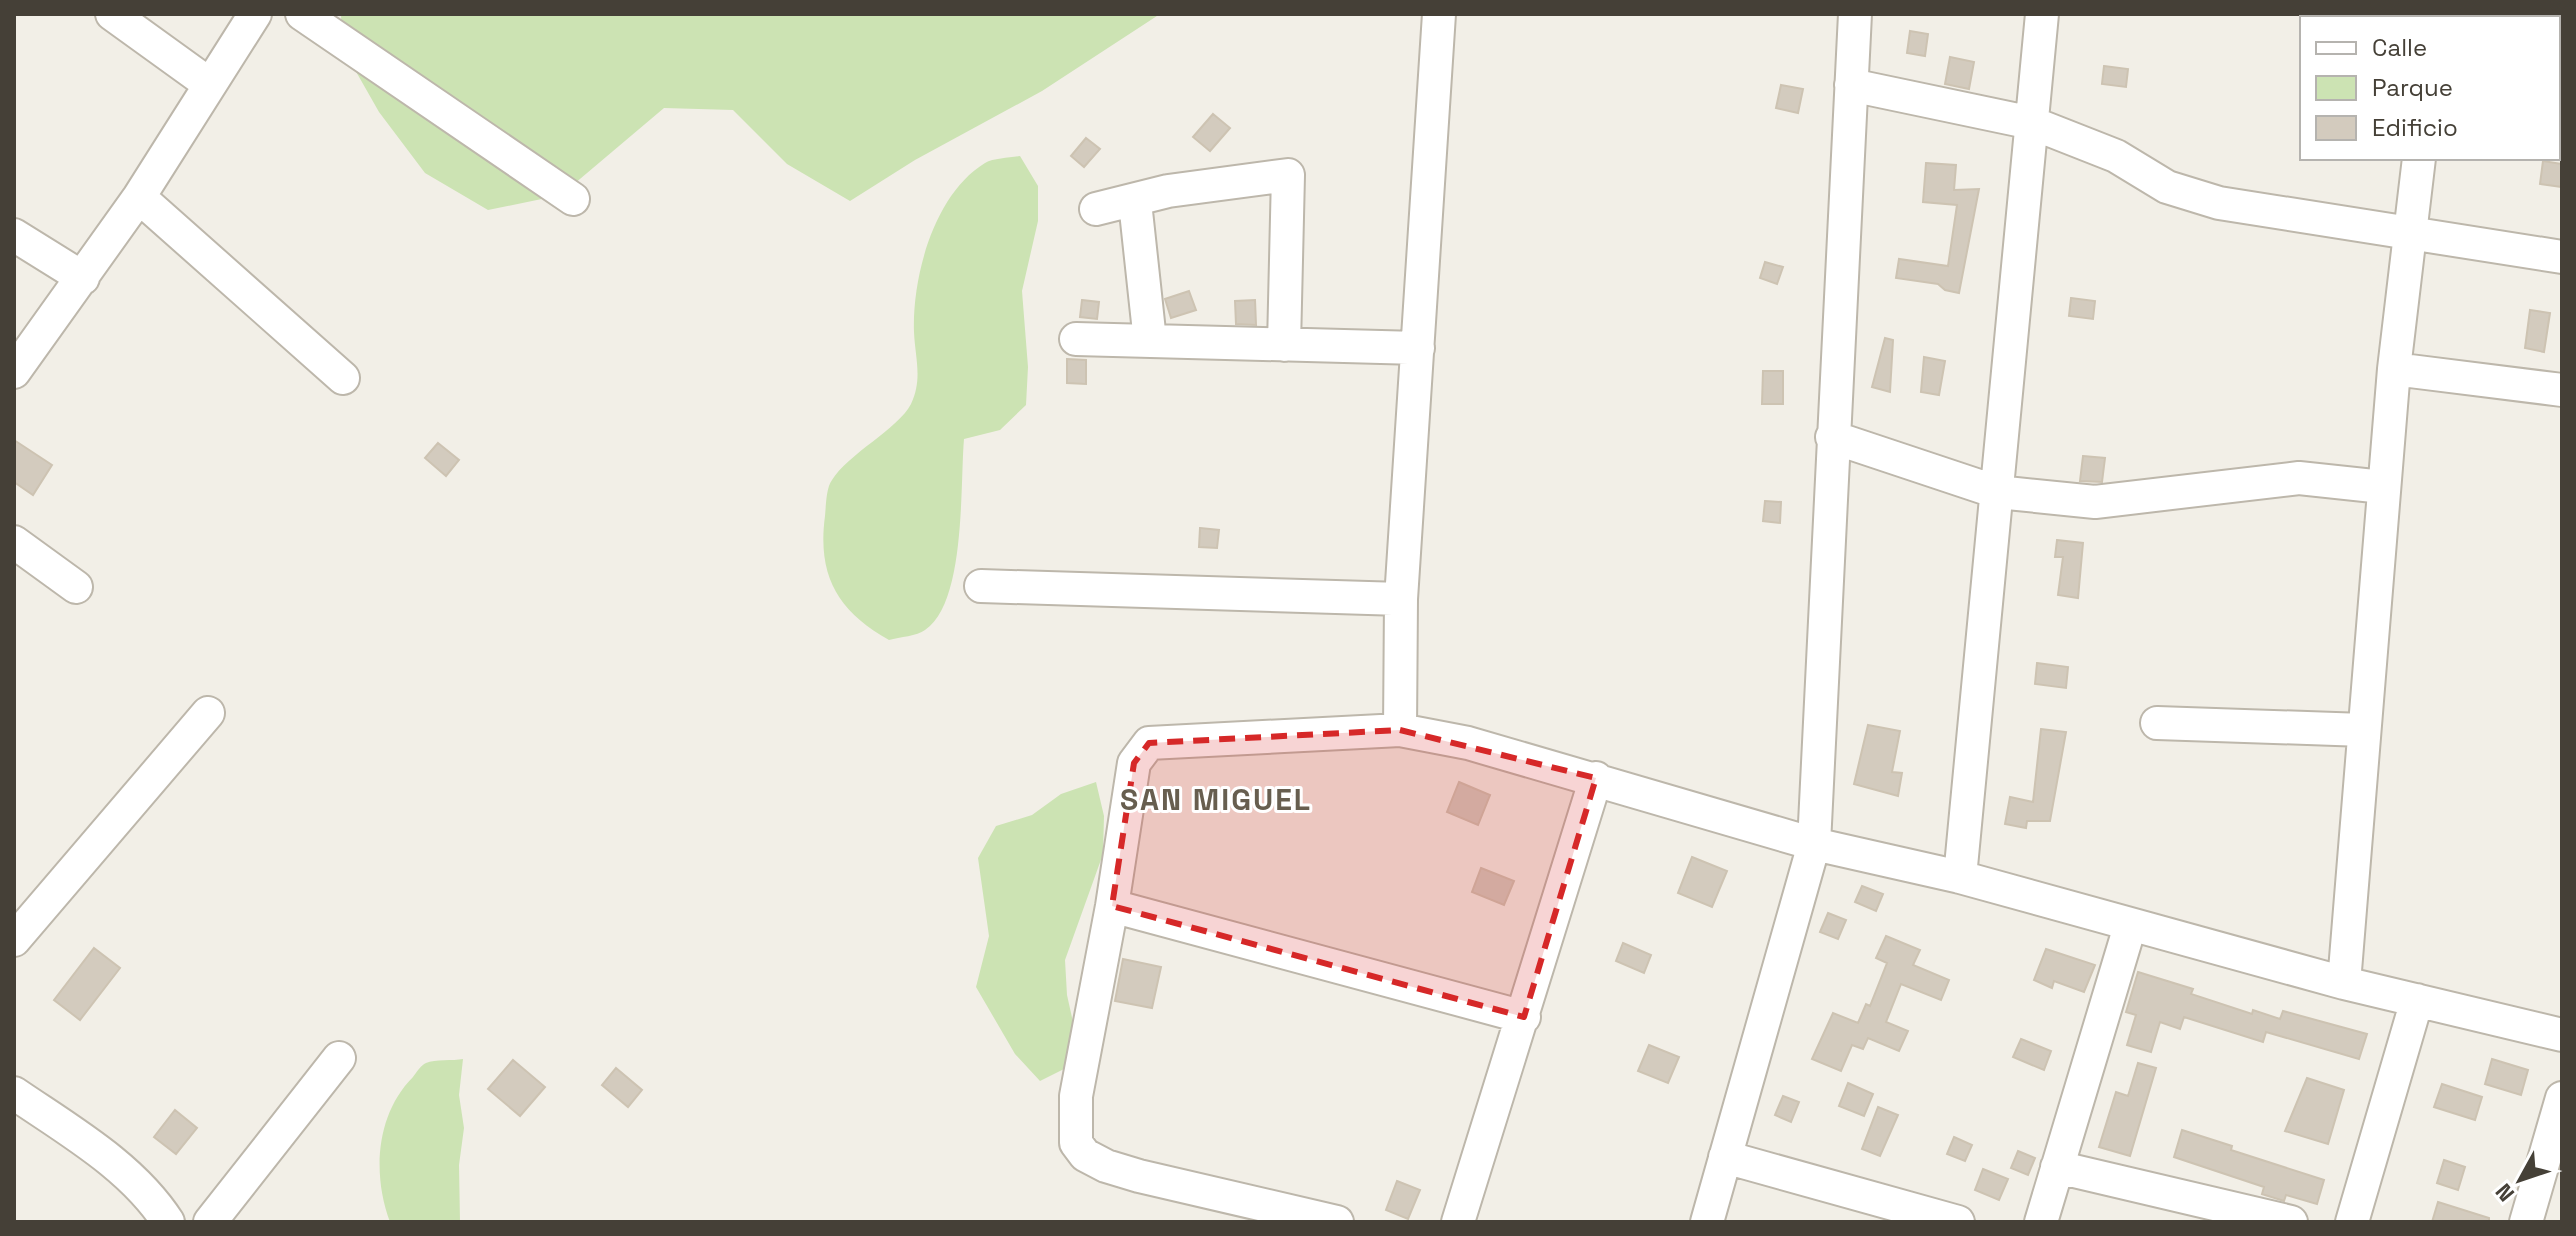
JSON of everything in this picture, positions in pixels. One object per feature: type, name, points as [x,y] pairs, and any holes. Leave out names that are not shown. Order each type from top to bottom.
[{"type":"street","points":[[112,14],[209,84]]},
{"type":"street","points":[[14,372],[139,197],[255,14]]},
{"type":"street","points":[[302,14],[573,199]]},
{"type":"street","points":[[1400,730],[1401,599],[1439,14]]},
{"type":"street","points":[[1707,1222],[1814,844],[1855,14]]},
{"type":"street","points":[[1960,877],[2042,14]]},
{"type":"street","points":[[1851,85],[2032,123],[2116,156],[2167,187],[2219,203],[2562,257]]},
{"type":"street","points":[[2344,983],[2383,487],[2419,160]]},
{"type":"street","points":[[1096,209],[1135,202],[1168,191],[1288,175],[1284,345]]},
{"type":"street","points":[[139,197],[343,378]]},
{"type":"street","points":[[1135,202],[1150,341]]},
{"type":"street","points":[[14,235],[83,278]]},
{"type":"street","points":[[1076,339],[1418,348]]},
{"type":"street","points":[[2394,369],[2562,390]]},
{"type":"street","points":[[1832,437],[1997,492],[2095,502],[2299,478],[2383,487]]},
{"type":"street","points":[[14,542],[76,587]]},
{"type":"street","points":[[981,586],[1401,599]]},
{"type":"street","points":[[14,940],[208,713]]},
{"type":"street","points":[[2157,723],[2364,730]]},
{"type":"street","points":[[1337,1222],[1117,1169],[1085,1155],[1076,1143],[1076,1096],[1112,906],[1134,763],[1149,743],[1400,730],[1468,743],[1814,844],[1960,877],[2344,983],[2562,1035]]},
{"type":"street","points":[[1458,1222],[1596,778]]},
{"type":"street","points":[[1112,906],[1524,1017]]},
{"type":"street","points":[[2041,1222],[2130,926]]},
{"type":"street","points":[[2352,1222],[2417,1000]]},
{"type":"street","points":[[210,1222],[339,1058]]},
{"type":"street","points":[[14,1093],[113,1163],[156,1203],[168,1222]]},
{"type":"street","points":[[2526,1222],[2562,1098]]},
{"type":"street","points":[[1725,1157],[1958,1222]]},
{"type":"street","points":[[2057,1167],[2291,1222]]},
{"type":"highlighted area","points":[[1400,730],[1596,778],[1524,1017],[1112,906],[1134,763],[1149,743]]},
{"type":"green space","points":[[341,14],[1160,14],[1042,91],[915,160],[850,201],[787,164],[733,110],[664,108],[561,195],[488,210],[425,173],[379,112],[342,47]]},
{"type":"green space","points":[[1020,156],[1038,186],[1038,221],[1022,291],[1028,367],[1026,405],[1000,430],[964,439],[961,513],[948,595],[938,616],[925,630],[889,640],[856,617],[844,604],[828,574],[823,537],[829,488],[839,470],[905,413],[915,395],[914,310],[917,287],[930,238],[952,195],[967,177],[985,163]]},
{"type":"green space","points":[[1096,782],[1104,816],[1103,854],[1065,960],[1067,995],[1075,1031],[1072,1065],[1040,1081],[1015,1054],[976,987],[989,936],[978,858],[996,826],[1032,815],[1061,794]]},
{"type":"green space","points":[[463,1059],[459,1095],[464,1128],[459,1165],[460,1222],[390,1222],[384,1204],[380,1165],[381,1145],[391,1109],[424,1064]]},
{"type":"building","points":[[1910,31],[1928,34],[1925,56],[1907,53]]},
{"type":"building","points":[[1950,57],[1974,62],[1969,89],[1945,84]]},
{"type":"building","points":[[2104,66],[2128,69],[2126,87],[2102,84]]},
{"type":"building","points":[[1781,85],[1803,89],[1798,113],[1776,108]]},
{"type":"building","points":[[1213,114],[1230,128],[1210,151],[1193,137]]},
{"type":"building","points":[[1086,138],[1100,149],[1084,167],[1071,156]]},
{"type":"building","points":[[2543,161],[2562,164],[2562,187],[2540,184]]},
{"type":"building","points":[[1926,163],[1956,165],[1954,190],[1979,189],[1959,293],[1945,290],[1938,284],[1896,278],[1899,259],[1948,266],[1957,205],[1923,202]]},
{"type":"building","points":[[1765,262],[1783,267],[1777,284],[1760,278]]},
{"type":"building","points":[[1189,291],[1196,310],[1171,318],[1165,299]]},
{"type":"building","points":[[2071,298],[2095,301],[2093,319],[2069,316]]},
{"type":"building","points":[[1082,300],[1099,302],[1097,319],[1080,317]]},
{"type":"building","points":[[1255,300],[1256,325],[1236,324],[1235,301]]},
{"type":"building","points":[[2530,310],[2550,313],[2544,352],[2525,348]]},
{"type":"building","points":[[1885,338],[1893,340],[1890,392],[1872,387]]},
{"type":"building","points":[[1924,357],[1945,361],[1939,395],[1921,392]]},
{"type":"building","points":[[1067,359],[1086,360],[1086,384],[1067,383]]},
{"type":"building","points":[[1763,371],[1783,371],[1783,404],[1762,404]]},
{"type":"building","points":[[14,440],[52,465],[33,495],[14,482]]},
{"type":"building","points":[[438,443],[459,460],[446,476],[425,458]]},
{"type":"building","points":[[2083,456],[2105,458],[2102,482],[2080,481]]},
{"type":"building","points":[[1765,501],[1781,502],[1780,523],[1763,521]]},
{"type":"building","points":[[1200,528],[1219,530],[1217,548],[1199,547]]},
{"type":"building","points":[[2057,540],[2083,543],[2078,598],[2058,595],[2063,557],[2055,557]]},
{"type":"building","points":[[2037,663],[2068,667],[2066,688],[2035,684]]},
{"type":"building","points":[[1868,725],[1900,731],[1892,772],[1902,773],[1898,796],[1854,784]]},
{"type":"building","points":[[2041,729],[2066,732],[2050,821],[2027,821],[2026,828],[2005,824],[2010,797],[2033,802]]},
{"type":"building","points":[[1459,782],[1490,795],[1478,825],[1447,812]]},
{"type":"building","points":[[1692,857],[1727,871],[1712,907],[1678,893]]},
{"type":"building","points":[[1481,868],[1514,881],[1504,905],[1472,892]]},
{"type":"building","points":[[1862,886],[1883,894],[1876,911],[1855,902]]},
{"type":"building","points":[[1828,913],[1846,920],[1838,939],[1820,932]]},
{"type":"building","points":[[1886,936],[1920,950],[1913,965],[1949,980],[1941,1000],[1901,984],[1886,1022],[1908,1031],[1899,1051],[1868,1038],[1863,1049],[1852,1045],[1841,1071],[1812,1059],[1833,1013],[1858,1023],[1866,1004],[1870,1006],[1887,963],[1876,958]]},
{"type":"building","points":[[1623,943],[1651,955],[1644,973],[1616,961]]},
{"type":"building","points":[[94,948],[120,968],[80,1020],[54,1000]]},
{"type":"building","points":[[2046,949],[2095,965],[2084,992],[2054,981],[2052,988],[2034,980]]},
{"type":"building","points":[[1123,959],[1161,967],[1152,1008],[1115,1001]]},
{"type":"building","points":[[2138,972],[2193,989],[2191,994],[2252,1014],[2253,1010],[2280,1019],[2283,1011],[2367,1034],[2359,1059],[2266,1032],[2263,1042],[2184,1017],[2180,1029],[2160,1022],[2151,1052],[2127,1045],[2136,1015],[2126,1012]]},
{"type":"building","points":[[2021,1039],[2051,1051],[2044,1070],[2013,1057]]},
{"type":"building","points":[[1649,1045],[1679,1057],[1668,1083],[1638,1071]]},
{"type":"building","points":[[2492,1059],[2528,1070],[2521,1095],[2485,1084]]},
{"type":"building","points":[[513,1060],[545,1087],[520,1116],[488,1089]]},
{"type":"building","points":[[2138,1063],[2156,1068],[2130,1156],[2099,1147],[2116,1092],[2128,1096]]},
{"type":"building","points":[[616,1068],[642,1090],[628,1107],[602,1085]]},
{"type":"building","points":[[2307,1078],[2344,1090],[2328,1144],[2285,1131]]},
{"type":"building","points":[[1848,1083],[1873,1094],[1864,1116],[1839,1106]]},
{"type":"building","points":[[2442,1084],[2482,1097],[2475,1120],[2434,1107]]},
{"type":"building","points":[[1783,1096],[1799,1102],[1791,1122],[1775,1115]]},
{"type":"building","points":[[1878,1107],[1898,1115],[1880,1156],[1862,1149]]},
{"type":"building","points":[[175,1110],[197,1128],[176,1154],[154,1137]]},
{"type":"building","points":[[2182,1130],[2232,1146],[2231,1150],[2324,1180],[2317,1204],[2286,1195],[2284,1201],[2262,1194],[2264,1187],[2174,1157]]},
{"type":"building","points":[[1954,1137],[1972,1145],[1965,1161],[1947,1154]]},
{"type":"building","points":[[2018,1151],[2035,1158],[2028,1175],[2011,1168]]},
{"type":"building","points":[[2444,1160],[2465,1167],[2458,1190],[2437,1183]]},
{"type":"building","points":[[1983,1169],[2008,1179],[1999,1200],[1975,1190]]},
{"type":"building","points":[[1397,1181],[1420,1190],[1408,1219],[1386,1210]]},
{"type":"building","points":[[2438,1202],[2489,1218],[2489,1222],[2432,1222]]},
{"type":"district","name":"SAN MIGUEL","points":[[1216,800]]}]
